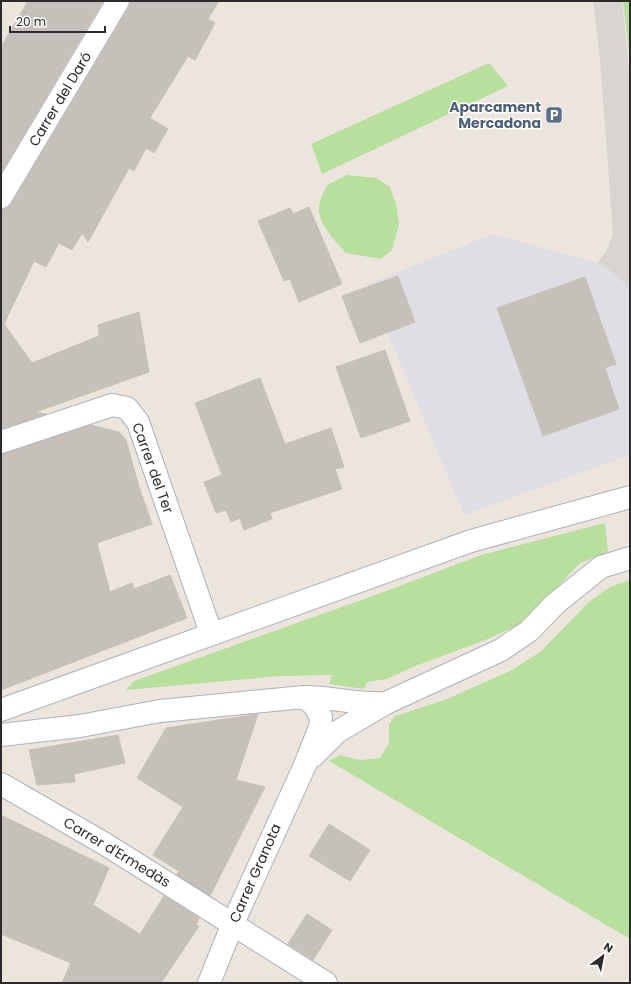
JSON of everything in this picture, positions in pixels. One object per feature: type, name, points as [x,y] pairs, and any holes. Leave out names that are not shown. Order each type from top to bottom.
[{"type":"street","name":"Carrer del Daró","points":[[1,197],[118,1]]},
{"type":"street","name":"Carrer del Ter","points":[[1,442],[112,405],[127,408],[138,422],[211,633]]},
{"type":"street","points":[[1,710],[211,633],[471,541],[630,497]]},
{"type":"street","points":[[305,765],[337,732],[386,702],[500,650],[529,631],[555,604],[601,567],[630,558]]},
{"type":"street","points":[[1,735],[80,726],[160,711],[304,697],[322,697],[366,704],[386,702]]},
{"type":"street","name":"Carrer Granota","points":[[209,983],[233,923],[305,765],[320,727],[321,717],[314,705],[304,697]]},
{"type":"street","name":"Carrer d'Ermedàs","points":[[1,784],[105,844],[233,923],[326,983]]},
{"type":"shaded area","points":[[593,1],[622,1],[630,77],[630,288],[612,272],[598,263],[608,248],[613,234],[600,59]]},
{"type":"shaded area","points":[[493,234],[598,263],[612,272],[630,288],[630,455],[464,515],[367,284]]},
{"type":"green space","points":[[623,1],[630,1],[630,63]]},
{"type":"green space","points":[[489,63],[508,86],[322,174],[311,144]]},
{"type":"green space","points":[[347,175],[376,178],[390,187],[396,205],[399,224],[392,250],[381,259],[346,253],[337,244],[321,220],[319,205],[327,185]]},
{"type":"green space","points":[[605,523],[608,552],[580,563],[536,610],[520,624],[488,639],[413,667],[387,679],[367,682],[364,689],[329,684],[332,675],[280,676],[126,690],[134,681],[384,592],[481,555]]},
{"type":"green space","points":[[630,580],[630,939],[329,761],[340,755],[360,760],[380,758],[389,743],[389,724],[395,716],[447,699],[512,670],[540,652],[590,601],[610,587]]},
{"type":"building","points":[[28,1],[103,1],[1,173],[1,47]]},
{"type":"building","points":[[130,1],[219,1],[208,19],[215,23],[195,60],[188,56],[150,118],[168,129],[154,153],[146,148],[134,171],[129,168],[88,242],[82,233],[72,250],[59,243],[46,267],[34,261],[4,324],[32,363],[99,336],[98,325],[139,312],[149,372],[36,412],[46,414],[1,429],[1,209],[7,208],[12,203],[129,7]]},
{"type":"building","points":[[309,207],[342,284],[299,302],[290,279],[284,281],[258,221],[290,208],[293,214]]},
{"type":"building","points":[[398,276],[415,322],[360,343],[342,296]]},
{"type":"building","points":[[585,277],[616,364],[605,368],[619,409],[543,436],[497,308]]},
{"type":"building","points":[[385,350],[410,421],[361,438],[336,367]]},
{"type":"building","points":[[260,378],[285,444],[331,428],[344,467],[335,469],[342,489],[270,513],[272,519],[244,530],[240,518],[231,522],[226,510],[216,513],[204,482],[222,475],[195,403]]},
{"type":"building","points":[[91,425],[119,432],[126,440],[139,487],[152,524],[97,543],[110,592],[132,583],[134,589],[170,575],[187,618],[1,690],[1,454]]},
{"type":"building","points":[[258,714],[236,780],[265,787],[210,896],[177,875],[179,871],[153,855],[183,807],[137,778],[166,728]]},
{"type":"building","points":[[118,735],[125,763],[74,774],[75,782],[37,785],[29,750]]},
{"type":"building","points":[[1,815],[109,868],[93,905],[140,934],[164,896],[199,918],[196,925],[199,926],[161,983],[62,983],[71,963],[1,934]]},
{"type":"building","points":[[329,824],[370,850],[350,881],[309,856]]},
{"type":"building","points":[[307,914],[332,930],[313,960],[288,944]]},
{"type":"place","name":"Aparcament Mercadona","points":[[554,115]]}]
